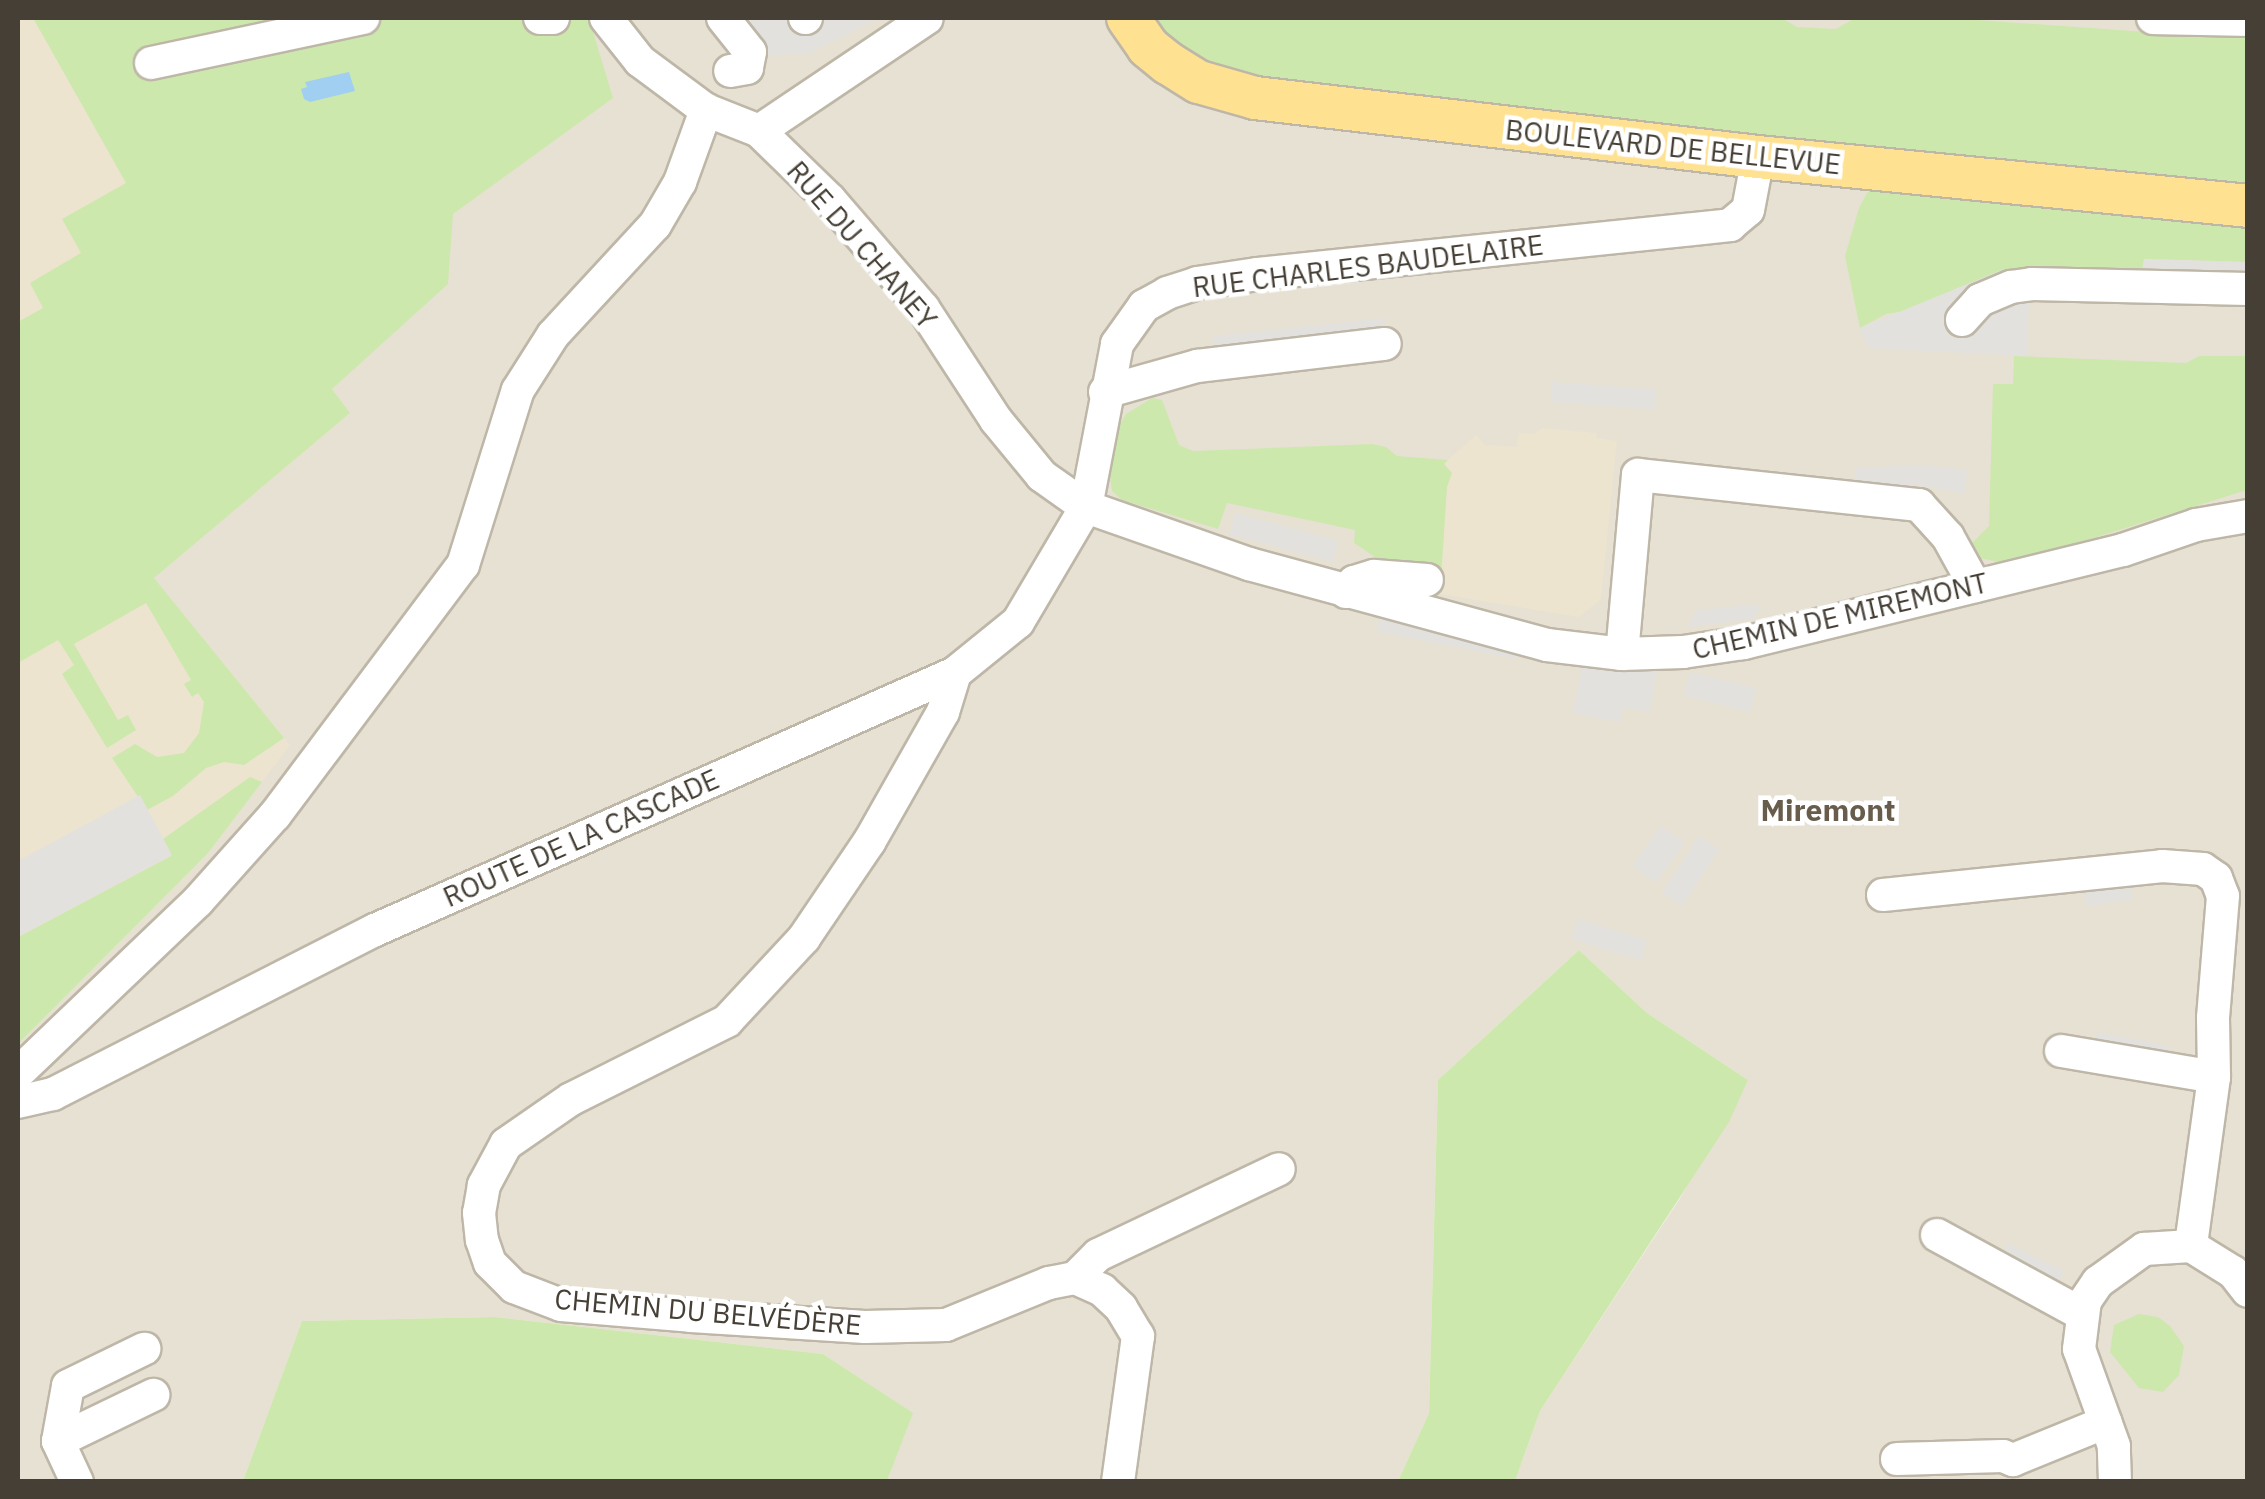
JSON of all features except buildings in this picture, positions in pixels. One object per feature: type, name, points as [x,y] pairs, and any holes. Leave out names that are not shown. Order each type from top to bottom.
[{"type":"main road","name":"BOULEVARD DE BELLEVUE","points":[[1131,20],[1148,47],[1168,63],[1200,82],[1254,98],[1758,157],[2248,206]]},
{"type":"street","points":[[151,63],[364,18]]},
{"type":"street","points":[[540,18],[553,18]]},
{"type":"street","name":"RUE DU CHANEY","points":[[606,18],[640,61],[706,110],[759,131],[830,200],[923,308],[996,420],[1042,476],[1086,507]]},
{"type":"street","points":[[723,18],[750,52],[747,68],[730,72]]},
{"type":"street","points":[[759,131],[927,18]]},
{"type":"street","points":[[2153,18],[2248,20]]},
{"type":"street","points":[[18,1073],[198,901],[274,815],[463,564],[518,390],[554,335],[655,225],[680,182],[706,110]]},
{"type":"street","name":"RUE CHARLES BAUDELAIRE","points":[[1086,507],[1117,344],[1128,323],[1144,306],[1167,293],[1197,283],[1258,274],[1730,225],[1748,210],[1758,157]]},
{"type":"street","points":[[1962,320],[1980,300],[2012,287],[2032,284],[2248,289]]},
{"type":"street","points":[[1105,392],[1198,366],[1385,344]]},
{"type":"street","points":[[1622,654],[1638,475],[1920,505],[1948,537],[1974,586]]},
{"type":"street","name":"CHEMIN DE MIREMONT","points":[[1086,507],[1184,544],[1346,592],[1548,645],[1622,654],[1684,652],[1744,643],[2123,550],[2196,525],[2248,516]]},
{"type":"street","name":"ROUTE DE LA CASCADE","points":[[18,1102],[54,1094],[376,930],[956,673],[1018,622],[1086,507]]},
{"type":"street","points":[[1346,592],[1354,582],[1374,576],[1426,580]]},
{"type":"street","name":"CHEMIN DU BELVÉDÈRE","points":[[956,673],[944,712],[869,842],[804,938],[727,1021],[572,1099],[506,1144],[484,1185],[478,1213],[482,1240],[490,1263],[514,1287],[561,1305],[691,1316],[865,1326],[946,1325],[1049,1284],[1076,1278]]},
{"type":"street","points":[[1882,895],[2162,866],[2203,870],[2216,878],[2224,896],[2213,1018],[2214,1077],[2192,1246]]},
{"type":"street","points":[[2061,1051],[2214,1077]]},
{"type":"street","points":[[1118,1482],[1138,1336],[1121,1308],[1102,1290],[1076,1278],[1098,1255],[1279,1169]]},
{"type":"street","points":[[1937,1235],[2082,1314]]},
{"type":"street","points":[[2115,1482],[2114,1446],[2079,1349],[2082,1314],[2098,1282],[2124,1260],[2144,1250],[2192,1246],[2233,1272],[2248,1291]]},
{"type":"street","points":[[77,1482],[58,1441],[68,1386],[144,1350]]},
{"type":"street","points":[[58,1441],[153,1396]]},
{"type":"street","points":[[1898,1459],[2003,1456],[2013,1460],[2106,1422]]},
{"type":"shaded area","points":[[18,18],[2247,18],[2247,1481],[1515,1481],[1540,1411],[1679,1200],[1748,1080],[1647,1013],[1579,950],[1438,1080],[1429,1413],[1398,1481],[887,1481],[912,1413],[823,1354],[495,1317],[302,1321],[243,1481],[18,1481]]},
{"type":"shaded area","points":[[18,18],[61,18],[184,194],[350,413],[154,578],[290,745],[205,856],[18,1044]]},
{"type":"shaded area","points":[[734,18],[879,18],[808,54],[762,55]]},
{"type":"shaded area","points":[[2144,259],[2247,262],[2247,307],[2029,300],[2027,356],[1869,348],[1860,328],[2004,269],[2141,274]]},
{"type":"shaded area","points":[[1384,318],[1386,338],[1215,356],[1213,336]]},
{"type":"shaded area","points":[[1552,382],[1656,389],[1654,409],[1551,402]]},
{"type":"shaded area","points":[[1542,428],[1596,433],[1597,438],[1617,441],[1601,599],[1579,617],[1440,594],[1447,486],[1444,463],[1476,435],[1485,445],[1517,447],[1519,433],[1534,434]]},
{"type":"shaded area","points":[[1919,465],[1967,470],[1965,493],[1908,484],[1881,495],[1854,492],[1855,468]]},
{"type":"shaded area","points":[[1235,513],[1338,541],[1333,562],[1229,534]]},
{"type":"shaded area","points":[[1762,604],[1754,619],[1687,627],[1697,610]]},
{"type":"shaded area","points":[[1380,615],[1519,642],[1516,659],[1377,632]]},
{"type":"shaded area","points":[[1584,656],[1657,670],[1649,712],[1623,707],[1620,722],[1573,713]]},
{"type":"shaded area","points":[[1690,672],[1756,688],[1750,712],[1684,695]]},
{"type":"shaded area","points":[[140,795],[172,855],[18,937],[18,861]]},
{"type":"shaded area","points":[[1661,826],[1684,843],[1656,883],[1632,866]]},
{"type":"shaded area","points":[[1699,836],[1719,849],[1682,906],[1662,893]]},
{"type":"shaded area","points":[[2130,881],[2133,899],[2086,906],[2084,888]]},
{"type":"shaded area","points":[[1578,919],[1647,940],[1641,960],[1572,939]]},
{"type":"shaded area","points":[[2097,1032],[2170,1046],[2167,1062],[2094,1048]]},
{"type":"shaded area","points":[[2008,1243],[2064,1272],[2056,1289],[1999,1260]]},
{"type":"green space","points":[[33,18],[589,18],[613,98],[453,214],[448,284],[332,389],[350,413],[154,578],[284,738],[244,765],[224,762],[206,768],[173,796],[147,810],[112,758],[135,744],[157,757],[184,753],[199,733],[204,702],[198,693],[192,697],[184,684],[191,680],[146,603],[74,644],[118,720],[128,715],[136,730],[107,748],[62,674],[74,665],[58,640],[18,663],[18,322],[43,308],[30,283],[81,253],[62,219],[126,183]]},
{"type":"green space","points":[[1145,18],[1782,18],[1797,27],[1836,29],[1855,18],[1950,18],[2216,37],[2247,32],[2247,194],[1227,84]]},
{"type":"green space","points":[[1875,188],[2247,226],[2247,262],[2145,259],[2142,274],[1886,314],[1860,328],[1845,256],[1859,208],[1867,193]]},
{"type":"green space","points":[[2014,356],[2186,363],[2199,356],[2247,356],[2247,490],[2052,551],[1999,562],[1974,557],[1967,548],[1989,526],[1993,384],[2013,384]]},
{"type":"green space","points":[[1152,398],[1162,400],[1179,445],[1193,451],[1372,444],[1386,447],[1397,456],[1448,460],[1444,464],[1452,473],[1447,487],[1441,578],[1390,567],[1354,543],[1355,530],[1227,503],[1218,529],[1122,500],[1112,491],[1110,476],[1114,435],[1126,414]]},
{"type":"green space","points":[[250,777],[262,782],[208,853],[18,1044],[18,937],[171,856],[163,839]]},
{"type":"green space","points":[[1579,950],[1647,1013],[1748,1080],[1729,1122],[1540,1411],[1515,1481],[1398,1481],[1429,1413],[1438,1080]]},
{"type":"green space","points":[[2139,1314],[2158,1317],[2184,1346],[2179,1375],[2163,1392],[2139,1388],[2110,1352],[2114,1325]]},
{"type":"green space","points":[[495,1317],[823,1354],[913,1413],[887,1481],[243,1481],[302,1321]]},
{"type":"water","points":[[349,72],[355,91],[310,102],[304,99],[301,89],[307,87],[305,82]]},
{"type":"district","name":"Miremont","points":[[1828,810]]}]
